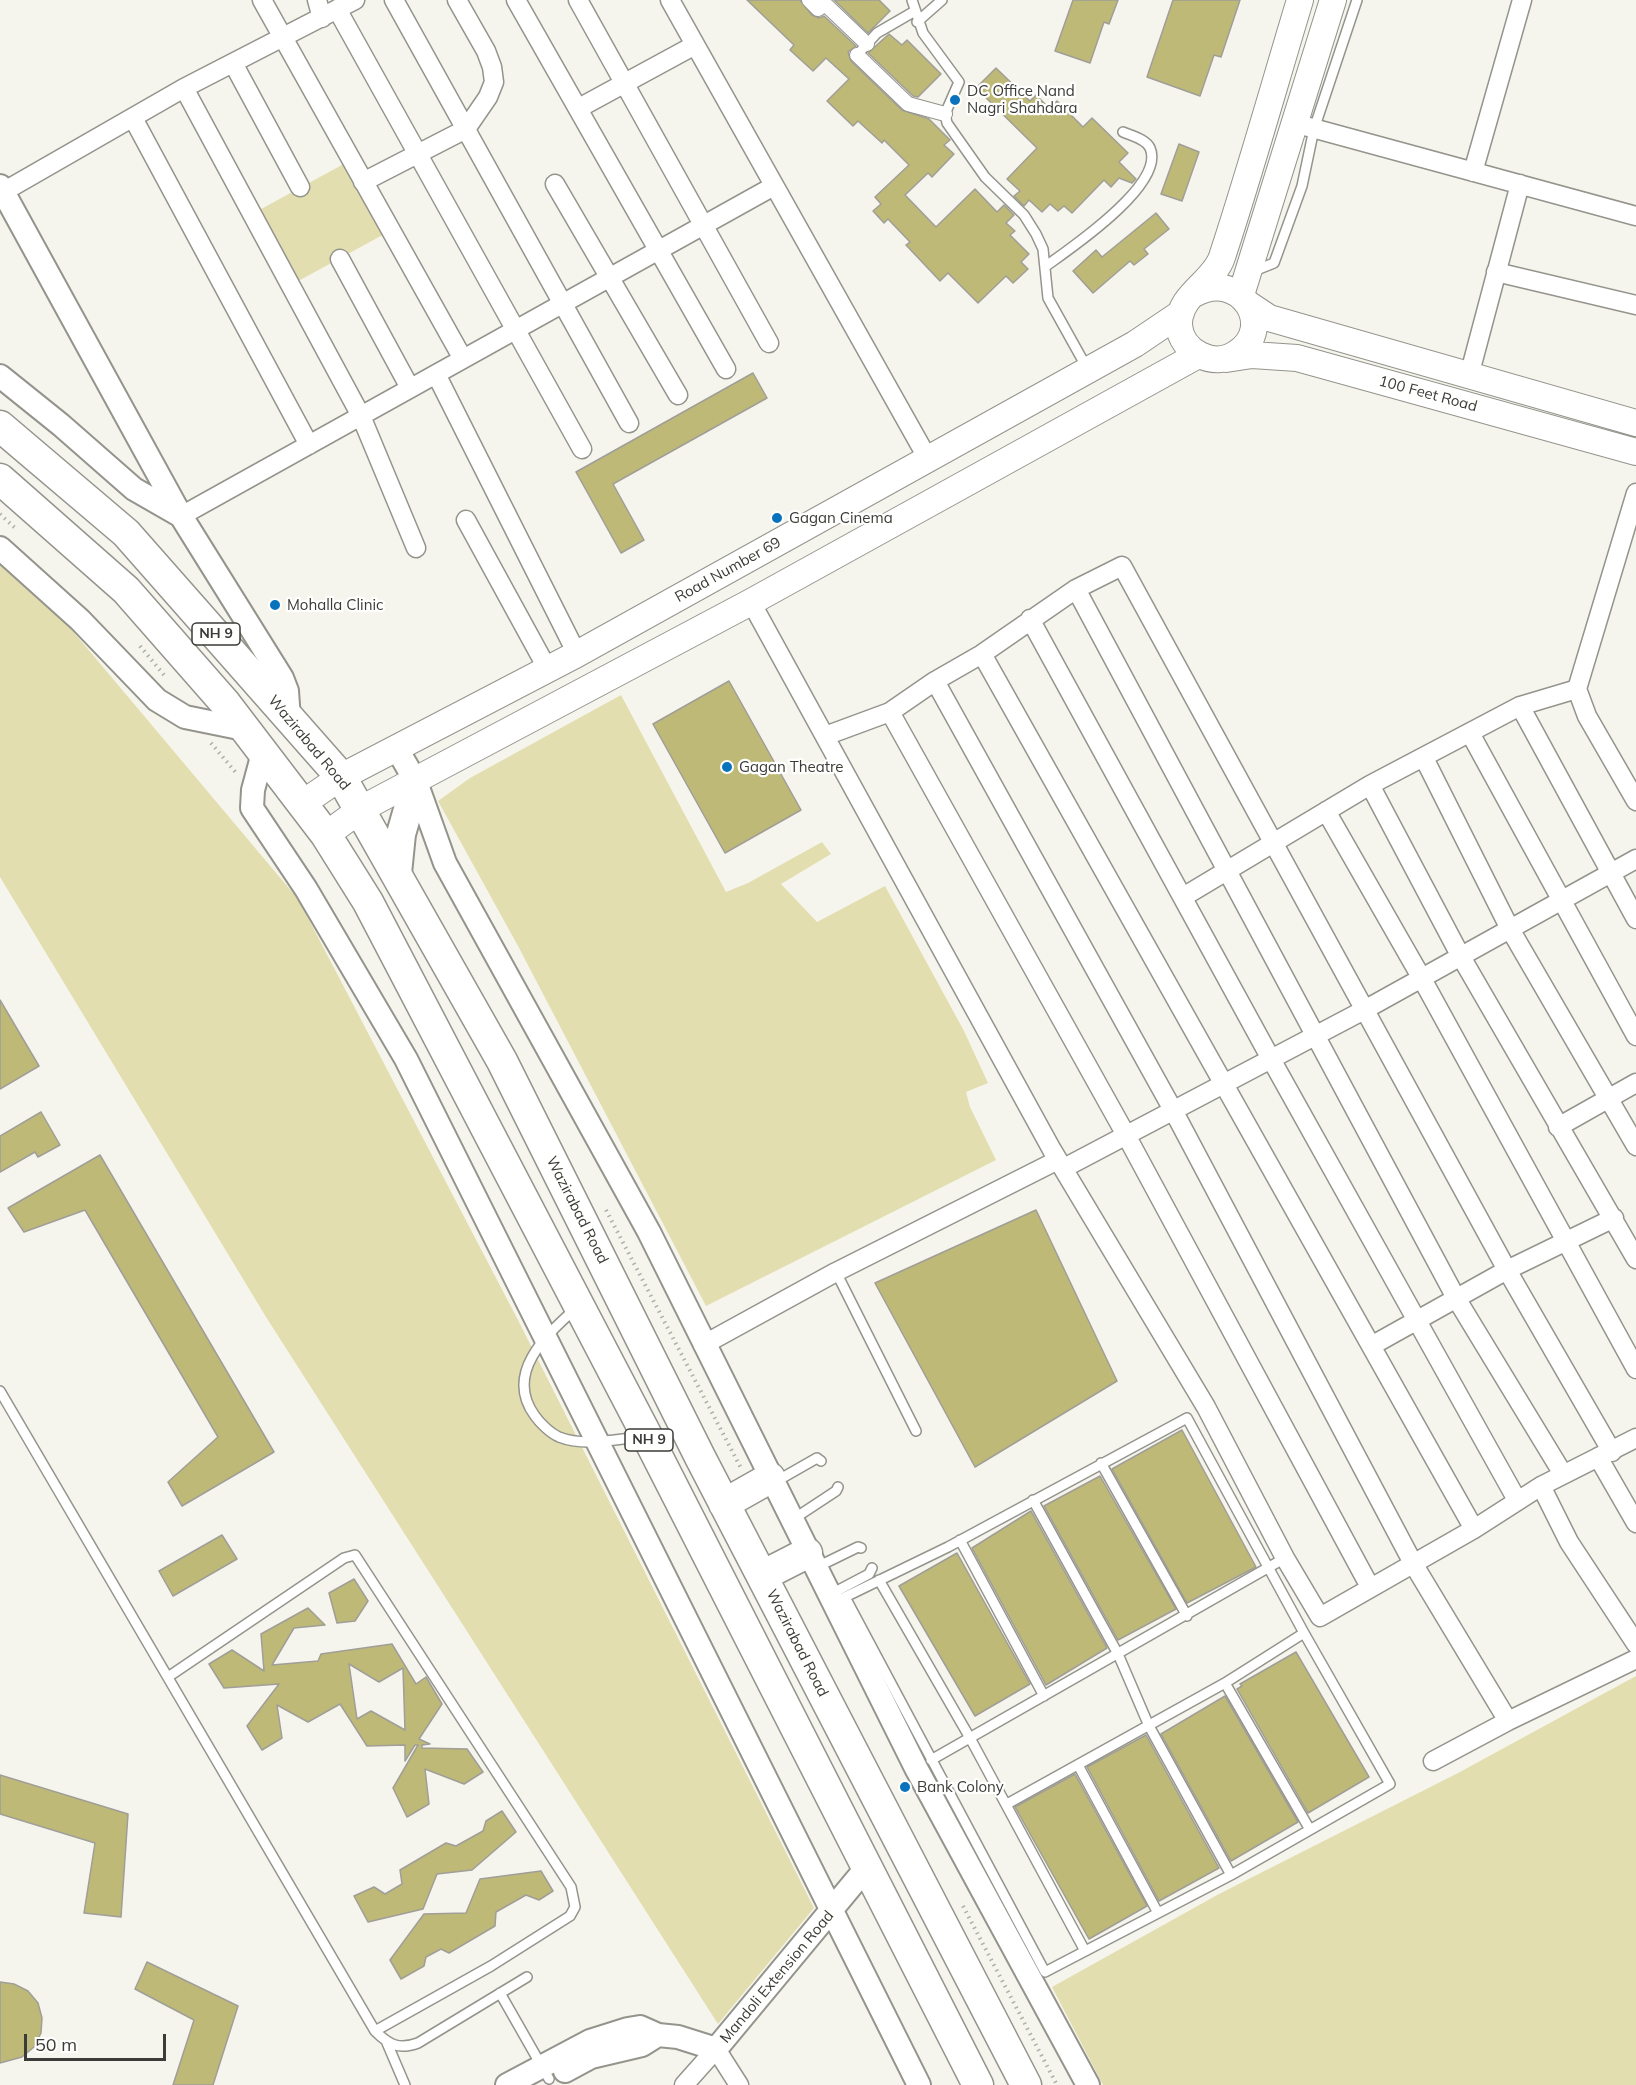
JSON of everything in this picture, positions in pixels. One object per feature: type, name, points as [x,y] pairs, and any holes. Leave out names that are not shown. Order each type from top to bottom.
[{"type":"highway","name":"Wazirabad Road","points":[[0,426],[126,533],[341,777],[361,809],[502,1061],[724,1503],[1026,2085]]},
{"type":"highway","name":"NH 9","points":[[0,479],[126,590],[226,704],[326,835],[368,902],[647,1436],[978,2085]]},
{"type":"highway","points":[[724,1503],[771,1481]]},
{"type":"highway","points":[[762,1576],[811,1561]]},
{"type":"main road","points":[[1208,357],[1182,337],[1179,325],[1187,303],[1221,261],[1300,0]]},
{"type":"main road","points":[[326,835],[361,809],[416,782],[1208,357],[1238,353],[1251,336],[1252,314],[1245,291],[1304,126],[1333,0]]},
{"type":"main road","points":[[1187,303],[1205,287],[1217,286],[1245,291]]},
{"type":"main road","name":"100 Feet Road","points":[[1245,291],[1269,318],[1636,423]]},
{"type":"main road","name":"Road Number 69","points":[[303,803],[341,777],[577,654],[1135,344],[1187,303]]},
{"type":"main road","name":"100 Feet Road","points":[[1208,357],[1252,355],[1297,358],[1636,452]]},
{"type":"main road","points":[[397,873],[401,834],[416,782]]},
{"type":"street","points":[[262,0],[463,359]]},
{"type":"street","points":[[317,0],[330,14],[419,153],[582,449]]},
{"type":"street","points":[[289,719],[287,692],[282,678],[181,516],[2,189],[184,88],[355,0]]},
{"type":"street","points":[[394,0],[629,423]]},
{"type":"street","points":[[363,182],[466,129],[482,109],[494,82],[486,51],[457,0]]},
{"type":"street","points":[[516,0],[726,369]]},
{"type":"street","points":[[578,0],[626,82],[769,343]]},
{"type":"street","points":[[669,0],[928,459]]},
{"type":"street","points":[[809,0],[818,9],[825,4],[908,104],[945,114]]},
{"type":"street","points":[[1473,172],[1522,0]]},
{"type":"street","points":[[579,108],[695,45]]},
{"type":"street","points":[[233,63],[300,188]]},
{"type":"street","points":[[184,88],[361,416],[416,548]]},
{"type":"street","points":[[133,118],[309,444]]},
{"type":"street","points":[[1304,126],[1636,216]]},
{"type":"street","points":[[555,184],[678,395]]},
{"type":"street","points":[[1469,375],[1520,184]]},
{"type":"street","points":[[181,516],[774,186]]},
{"type":"street","points":[[340,259],[410,388]]},
{"type":"street","points":[[1496,272],[1636,305]]},
{"type":"street","points":[[436,374],[577,654]]},
{"type":"street","points":[[0,376],[61,424],[134,489],[181,516]]},
{"type":"street","points":[[1636,493],[1577,689],[1587,716],[1636,801]]},
{"type":"street","points":[[466,520],[547,668]]},
{"type":"street","points":[[0,548],[80,620],[157,700],[185,717],[244,729]]},
{"type":"street","points":[[825,735],[890,712],[935,681],[982,654],[1076,589],[1122,566],[1507,1270],[1605,1455],[1636,1523]]},
{"type":"street","points":[[1076,589],[1317,1034],[1456,1298],[1563,1474]]},
{"type":"street","points":[[751,602],[1061,1164],[1206,1407],[1285,1558],[1320,1617],[1474,1529],[1541,1486],[1636,1438]]},
{"type":"street","points":[[1030,619],[1271,1059],[1517,1500]]},
{"type":"street","points":[[982,654],[1474,1529]]},
{"type":"street","points":[[935,681],[1173,1110],[1414,1564],[1508,1721]]},
{"type":"street","points":[[1183,897],[1370,785],[1520,706],[1577,689]]},
{"type":"street","points":[[1520,706],[1636,919]]},
{"type":"street","points":[[890,712],[1126,1135],[1370,1587]]},
{"type":"street","points":[[1470,733],[1636,1036]]},
{"type":"street","points":[[397,749],[416,782],[445,863],[649,1232],[703,1345],[916,1768],[1088,2085]]},
{"type":"street","points":[[263,753],[253,790],[252,808],[306,889],[406,1059],[919,2085]]},
{"type":"street","points":[[1424,758],[1510,929],[1636,1146]]},
{"type":"street","points":[[1370,785],[1460,955],[1636,1259]]},
{"type":"street","points":[[1326,811],[1421,977],[1636,1369]]},
{"type":"street","points":[[703,1345],[836,1272],[1126,1135],[1366,1009],[1636,859]]},
{"type":"street","points":[[1558,1127],[1611,1100],[1636,1083]]},
{"type":"street","points":[[1371,1346],[1507,1270],[1614,1218]]},
{"type":"street","points":[[1541,1486],[1569,1542],[1636,1644]]},
{"type":"street","points":[[1433,1761],[1508,1721],[1636,1659]]},
{"type":"street","name":"Mandoli Extension Road","points":[[684,2085],[867,1867]]},
{"type":"street","points":[[507,2085],[543,2077],[591,2057],[642,2045],[658,2035],[678,2037],[716,2049],[739,2085]]},
{"type":"lane","points":[[912,0],[917,22],[959,82],[945,114],[947,123],[985,177],[1024,215],[1043,249],[1047,298],[1088,370]]},
{"type":"lane","points":[[917,22],[942,0]]},
{"type":"lane","points":[[1304,126],[1357,0]]},
{"type":"lane","points":[[862,49],[877,33],[915,11]]},
{"type":"lane","points":[[1046,266],[1115,215],[1148,172],[1152,160],[1151,149],[1145,141],[1123,132]]},
{"type":"lane","points":[[836,1272],[916,1431]]},
{"type":"lane","points":[[579,1305],[544,1337],[523,1374],[528,1407],[539,1422],[559,1437],[596,1442],[647,1436]]},
{"type":"lane","points":[[0,1391],[375,2031],[387,2043],[405,2085]]},
{"type":"lane","points":[[1187,1418],[1304,1633],[1390,1784],[1309,1828],[1231,1875],[1045,1972],[845,1597],[960,1540],[1033,1500],[1187,1418]]},
{"type":"lane","points":[[771,1481],[817,1458],[821,1461]]},
{"type":"lane","points":[[1101,1463],[1187,1616]]},
{"type":"lane","points":[[791,1520],[836,1491],[837,1487]]},
{"type":"lane","points":[[1033,1500],[1118,1654],[1149,1726],[1231,1875]]},
{"type":"lane","points":[[960,1540],[1044,1696]]},
{"type":"lane","points":[[811,1561],[861,1548]]},
{"type":"lane","points":[[168,1677],[344,1558],[355,1555],[571,1887],[575,1907],[570,1916],[491,1966],[375,2031]]},
{"type":"lane","points":[[931,1760],[1187,1616],[1285,1558]]},
{"type":"lane","points":[[829,1595],[869,1574],[872,1568]]},
{"type":"lane","points":[[879,1580],[1007,1804],[1085,1951]]},
{"type":"lane","points":[[1007,1804],[1226,1683],[1304,1633]]},
{"type":"lane","points":[[1226,1683],[1309,1828]]},
{"type":"lane","points":[[1078,1765],[1158,1913]]},
{"type":"lane","points":[[387,2043],[406,2048],[418,2043],[527,1977]]},
{"type":"lane","points":[[500,1994],[543,2077]]},
{"type":"shaded area","points":[[351,160],[390,231],[291,285],[252,214]]},
{"type":"shaded area","points":[[0,565],[71,629],[298,899],[518,1320],[814,1908],[718,2024],[266,1317],[0,877]]},
{"type":"shaded area","points":[[621,695],[726,892],[748,883],[822,842],[831,854],[781,884],[817,922],[885,886],[964,1031],[988,1083],[966,1092],[970,1107],[996,1160],[706,1306],[518,946],[438,801],[470,778]]},
{"type":"shaded area","points":[[1636,1676],[1636,2085],[1103,2085],[1052,1987],[1219,1894],[1458,1773]]},
{"type":"building","points":[[747,0],[800,0],[812,15],[819,18],[824,16],[856,46],[848,52],[851,61],[902,110],[929,119],[950,140],[944,145],[954,154],[932,177],[928,173],[905,195],[936,227],[975,189],[997,212],[1004,205],[1014,215],[1006,223],[1015,231],[1010,235],[1029,254],[1021,262],[1028,269],[1013,283],[1006,276],[978,303],[948,273],[940,281],[906,245],[910,242],[888,219],[884,223],[873,211],[881,204],[875,197],[909,165],[884,140],[882,143],[858,121],[853,126],[827,101],[849,79],[826,58],[813,71],[790,50],[794,45]]},
{"type":"building","points":[[834,0],[879,0],[890,11],[868,33]]},
{"type":"building","points":[[1073,0],[1118,0],[1109,24],[1104,22],[1090,63],[1055,51]]},
{"type":"building","points":[[1173,0],[1240,0],[1221,57],[1214,55],[1200,96],[1147,77]]},
{"type":"building","points":[[889,34],[902,45],[907,40],[941,74],[918,97],[913,96],[868,53]]},
{"type":"building","points":[[996,68],[1030,101],[1036,95],[1050,109],[1057,101],[1083,127],[1092,118],[1128,153],[1119,162],[1136,179],[1132,183],[1119,178],[1111,187],[1104,180],[1072,213],[1064,206],[1058,211],[1050,204],[1042,212],[1029,200],[1024,206],[1014,196],[1020,191],[1007,179],[1037,148],[976,88]]},
{"type":"building","points":[[1179,144],[1199,152],[1182,201],[1161,194]]},
{"type":"building","points":[[1156,213],[1169,229],[1144,249],[1148,254],[1134,265],[1130,261],[1093,293],[1073,271],[1096,250],[1102,257]]},
{"type":"building","points":[[753,373],[767,398],[613,484],[644,540],[621,553],[576,472]]},
{"type":"building","name":"Gagan Theatre","points":[[729,681],[801,810],[725,853],[653,724]]},
{"type":"building","points":[[0,1000],[39,1066],[0,1089]]},
{"type":"building","points":[[41,1112],[60,1145],[38,1157],[35,1152],[0,1172],[0,1136]]},
{"type":"building","points":[[100,1155],[274,1452],[182,1506],[168,1482],[218,1437],[85,1210],[24,1232],[8,1208]]},
{"type":"building","points":[[1036,1210],[1117,1381],[975,1467],[875,1283]]},
{"type":"building","points":[[1182,1430],[1256,1567],[1187,1603],[1112,1469]]},
{"type":"building","points":[[1100,1476],[1176,1609],[1118,1640],[1044,1506]]},
{"type":"building","points":[[1031,1511],[1107,1648],[1046,1685],[972,1548]]},
{"type":"building","points":[[222,1535],[237,1559],[173,1596],[159,1571]]},
{"type":"building","points":[[957,1553],[1030,1684],[975,1716],[899,1586]]},
{"type":"building","points":[[354,1579],[368,1601],[355,1621],[337,1623],[329,1593]]},
{"type":"building","points":[[308,1608],[325,1625],[294,1628],[272,1665],[318,1661],[321,1654],[392,1644],[416,1684],[426,1677],[442,1704],[419,1739],[430,1744],[422,1745],[422,1748],[467,1749],[483,1772],[464,1784],[425,1769],[429,1804],[407,1817],[393,1788],[418,1745],[415,1745],[405,1761],[405,1745],[367,1746],[340,1704],[308,1722],[277,1705],[282,1738],[262,1750],[247,1726],[279,1684],[224,1688],[209,1664],[232,1650],[264,1671],[261,1634]],"holes":[[[349,1664],[379,1682],[403,1668],[405,1730],[371,1711],[357,1719]]]},
{"type":"building","points":[[1296,1652],[1369,1777],[1308,1813],[1237,1689],[1242,1686],[1240,1684]]},
{"type":"building","points":[[1225,1696],[1298,1822],[1231,1861],[1161,1734]]},
{"type":"building","points":[[1146,1735],[1219,1868],[1159,1901],[1087,1767]]},
{"type":"building","points":[[1075,1774],[1147,1906],[1089,1939],[1015,1807]]},
{"type":"building","points":[[0,1775],[128,1814],[121,1917],[84,1913],[95,1843],[0,1814]]},
{"type":"building","points":[[502,1811],[516,1832],[472,1870],[437,1874],[423,1909],[368,1922],[354,1896],[374,1887],[385,1894],[402,1884],[400,1870],[446,1843],[456,1846],[483,1831],[486,1821]]},
{"type":"building","points":[[541,1871],[553,1891],[539,1900],[526,1895],[496,1912],[495,1926],[449,1953],[441,1949],[426,1957],[424,1966],[401,1979],[390,1960],[424,1914],[466,1913],[480,1879]]},
{"type":"building","points":[[147,1962],[238,2006],[213,2085],[173,2085],[194,2020],[135,1989]]},
{"type":"building","points":[[0,1982],[14,1984],[28,1991],[38,2003],[42,2018],[41,2033],[34,2047],[22,2057],[0,2063]]},
{"type":"place","name":"DC Office Nand Nagri Shahdara","points":[[955,100]]},
{"type":"place","name":"Gagan Cinema","points":[[777,518]]},
{"type":"place","name":"Mohalla Clinic","points":[[275,605]]},
{"type":"place","name":"Gagan Theatre","points":[[727,767]]},
{"type":"place","name":"Bank Colony","points":[[905,1787]]}]
